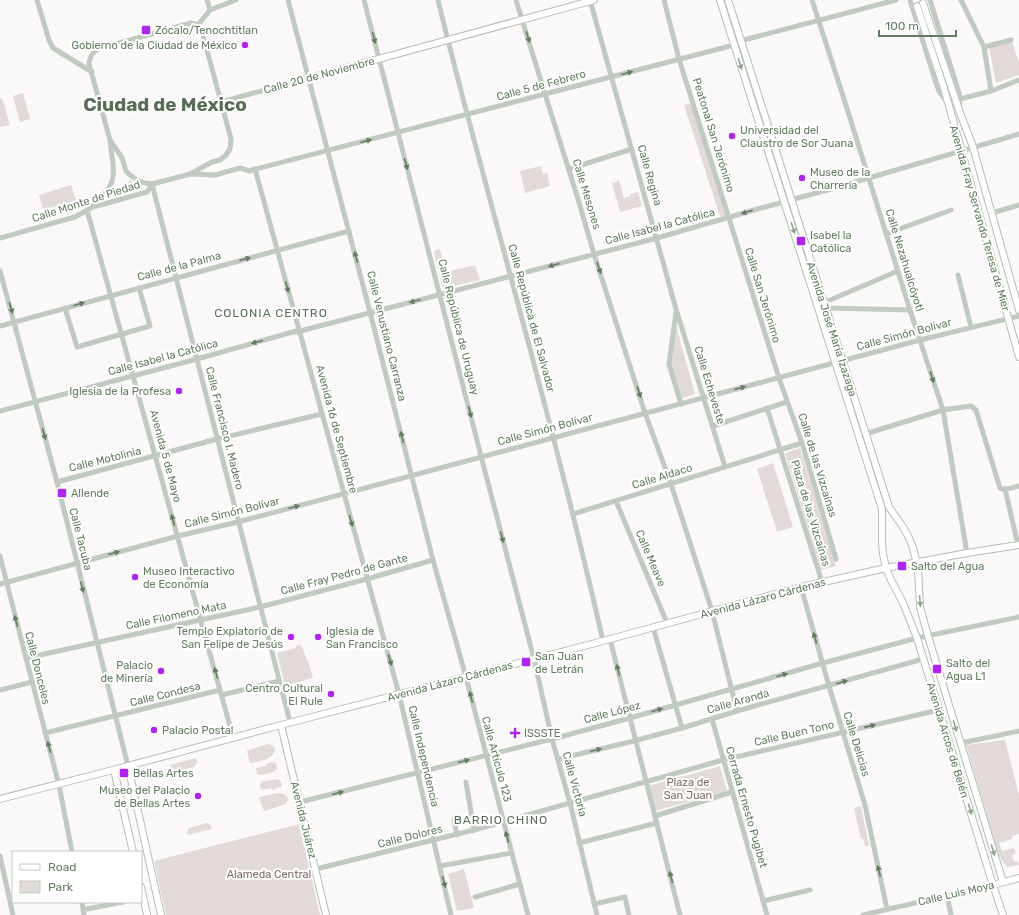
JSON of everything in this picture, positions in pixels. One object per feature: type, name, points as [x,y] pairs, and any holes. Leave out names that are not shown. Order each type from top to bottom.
[{"type":"main road","points":[[522,19],[592,0]]},
{"type":"main road","name":"Avenida José María Izazaga","points":[[720,0],[734,45],[824,305],[839,362],[889,507],[904,527],[917,562]]},
{"type":"main road","name":"Avenida José María Izazaga","points":[[728,0],[788,201],[839,362],[882,509],[882,542],[886,568]]},
{"type":"main road","name":"Avenida Fray Servando Teresa de Mier","points":[[1019,310],[973,147],[920,4],[1019,357]]},
{"type":"main road","name":"Calle 20 de Noviembre","points":[[309,78],[522,19]]},
{"type":"main road","name":"Avenida Lázaro Cárdenas","points":[[0,799],[59,785],[233,737],[607,640],[801,587],[917,562],[1018,545]]},
{"type":"main road","name":"Avenida Arcos de Belén","points":[[917,562],[920,607],[1003,882]]},
{"type":"main road","name":"Avenida Arcos de Belén","points":[[886,568],[903,603],[917,638],[1003,915]]},
{"type":"main road","name":"Avenida Juárez","points":[[281,725],[326,915]]},
{"type":"main road","points":[[128,766],[161,915]]},
{"type":"main road","points":[[114,770],[133,851]]},
{"type":"main road","name":"Calle Luis Moya","points":[[993,884],[1019,878]]},
{"type":"main road","points":[[142,892],[147,915]]},
{"type":"street","points":[[37,0],[50,44],[53,48],[92,72]]},
{"type":"street","points":[[207,0],[210,10]]},
{"type":"street","points":[[198,25],[210,10],[236,0]]},
{"type":"street","name":"Calle Venustiano Carranza","points":[[288,0],[433,560],[466,677]]},
{"type":"street","name":"Calle República de Uruguay","points":[[364,0],[534,659]]},
{"type":"street","name":"Calle República de El Salvador","points":[[438,0],[573,514],[636,740],[680,915]]},
{"type":"street","name":"Calle Mesones","points":[[516,0],[594,254],[671,484]]},
{"type":"street","name":"Calle Regina","points":[[592,0],[676,309],[669,364],[681,404]]},
{"type":"street","points":[[664,0],[679,59]]},
{"type":"street","name":"Calle Nezahualcóyotl","points":[[812,0],[942,410],[967,553]]},
{"type":"street","name":"Calle 5 de Febrero","points":[[190,174],[215,175],[240,168],[250,171],[255,170],[734,45],[740,41],[896,0]]},
{"type":"street","name":"Avenida Fray Servando Teresa de Mier","points":[[910,0],[936,83],[939,91],[948,103]]},
{"type":"street","name":"Avenida Fray Servando Teresa de Mier","points":[[930,0],[960,99],[959,110]]},
{"type":"street","points":[[961,0],[984,47],[991,91]]},
{"type":"street","points":[[87,210],[106,193],[113,180],[114,170],[110,140],[89,64],[94,52],[98,49],[192,23],[198,25],[204,39],[231,139],[230,149],[226,155],[220,160],[212,162],[190,174],[152,184],[140,181],[128,174],[124,167],[122,158],[110,140]]},
{"type":"street","points":[[984,47],[1011,40]]},
{"type":"street","name":"Peatonal San Jerónimo","points":[[679,59],[729,217]]},
{"type":"street","name":"Calle 20 de Noviembre","points":[[221,102],[309,78]]},
{"type":"street","points":[[960,99],[991,91],[1019,80]]},
{"type":"street","name":"Calle Isabel la Católica","points":[[0,410],[36,402],[370,312],[657,238],[1019,134]]},
{"type":"street","points":[[569,169],[632,149]]},
{"type":"street","name":"Avenida 16 de Septiembre","points":[[255,170],[399,694]]},
{"type":"street","name":"Calle Monte de Piedad","points":[[0,238],[75,217],[87,210],[106,203],[147,192],[152,184]]},
{"type":"street","name":"Calle Francisco I. Madero","points":[[152,184],[290,722]]},
{"type":"street","points":[[992,212],[1019,205]]},
{"type":"street","name":"Avenida 5 de Mayo","points":[[87,210],[233,737]]},
{"type":"street","points":[[886,234],[951,210]]},
{"type":"street","name":"Calle San Jerónimo","points":[[729,217],[779,378]]},
{"type":"street","name":"Calle de la Palma","points":[[0,326],[349,231]]},
{"type":"street","name":"Calle Tacuba","points":[[0,271],[36,402],[128,766]]},
{"type":"street","points":[[824,305],[898,271]]},
{"type":"street","points":[[958,275],[971,327]]},
{"type":"street","points":[[65,308],[77,347],[150,326],[139,288]]},
{"type":"street","points":[[824,305],[910,310]]},
{"type":"street","name":"Calle Echeveste","points":[[676,309],[725,467]]},
{"type":"street","name":"Calle Simón Bolívar","points":[[0,584],[920,340],[1019,316]]},
{"type":"street","name":"Calle de las Vizcaínas","points":[[779,378],[802,443],[836,559]]},
{"type":"street","points":[[713,426],[787,402]]},
{"type":"street","points":[[865,434],[942,410],[968,406],[974,407],[998,485],[1002,489],[1019,486]]},
{"type":"street","name":"Plaza de las Vizcaínas","points":[[767,408],[822,582]]},
{"type":"street","name":"Calle Motolinia","points":[[56,482],[218,439],[322,414]]},
{"type":"street","name":"Calle Aldaco","points":[[573,514],[802,443]]},
{"type":"street","points":[[671,484],[712,611],[736,711]]},
{"type":"street","points":[[1005,489],[1018,545]]},
{"type":"street","name":"Calle Meave","points":[[616,501],[667,623]]},
{"type":"street","name":"Calle Donceles","points":[[0,556],[59,785],[72,851]]},
{"type":"street","name":"Calle Fray Pedro de Gante","points":[[260,607],[433,560]]},
{"type":"street","name":"Calle Delicias","points":[[801,587],[822,664],[865,805],[887,909]]},
{"type":"street","name":"Calle Filomeno Mata","points":[[26,658],[260,607]]},
{"type":"street","name":"Calle López","points":[[300,802],[552,739],[917,638],[1019,617]]},
{"type":"street","points":[[653,627],[682,728]]},
{"type":"street","name":"Calle Victoria","points":[[534,659],[552,739],[570,803],[597,915]]},
{"type":"street","name":"Calle Aranda","points":[[558,759],[682,728],[736,711],[923,659]]},
{"type":"street","name":"Calle Artículo 123","points":[[466,677],[528,915]]},
{"type":"street","name":"Calle Condesa","points":[[45,733],[115,716],[279,681]]},
{"type":"street","points":[[0,690],[32,682]]},
{"type":"street","name":"Calle Independencia","points":[[399,694],[452,915]]},
{"type":"street","name":"Calle Buen Tono","points":[[646,781],[723,760],[939,710]]},
{"type":"street","name":"Cerrada Ernesto Pugibet","points":[[712,719],[767,915]]},
{"type":"street","points":[[960,743],[1019,731]]},
{"type":"street","name":"Calle Dolores","points":[[316,869],[457,835],[646,781]]},
{"type":"street","points":[[466,782],[474,830]]},
{"type":"street","points":[[655,816],[732,792]]},
{"type":"street","points":[[454,820],[457,835]]},
{"type":"street","points":[[579,843],[657,823]]},
{"type":"street","points":[[440,866],[511,853]]},
{"type":"street","points":[[0,856],[13,915]]},
{"type":"street","points":[[475,897],[520,884]]},
{"type":"street","name":"Calle Luis Moya","points":[[863,915],[993,884]]},
{"type":"street","points":[[764,901],[810,890]]},
{"type":"street","points":[[947,895],[951,915]]},
{"type":"street","points":[[594,904],[625,897],[629,915]]},
{"type":"street","points":[[82,903],[83,913],[119,903]]},
{"type":"green space","points":[[1012,41],[1019,63],[1019,75],[996,83],[989,47]]},
{"type":"green space","points":[[23,93],[30,119],[20,122],[13,96]]},
{"type":"green space","points":[[2,98],[10,125],[0,127],[0,99]]},
{"type":"green space","points":[[694,102],[728,215],[721,217],[684,105]]},
{"type":"green space","points":[[541,166],[543,174],[547,173],[550,186],[525,193],[520,171]]},
{"type":"green space","points":[[130,180],[143,189],[118,196],[118,195]]},
{"type":"green space","points":[[617,180],[619,180],[624,198],[638,192],[642,206],[620,212],[612,183],[617,182]]},
{"type":"green space","points":[[71,185],[76,200],[43,210],[39,195]]},
{"type":"green space","points":[[440,249],[446,272],[475,265],[480,280],[445,288],[442,286],[434,251]]},
{"type":"green space","points":[[676,326],[695,394],[680,399],[671,363]]},
{"type":"green space","points":[[800,448],[836,566],[821,570],[785,453]]},
{"type":"green space","points":[[773,463],[793,527],[777,532],[757,469]]},
{"type":"green space","points":[[301,645],[313,678],[285,686],[277,653],[296,648],[296,646]]},
{"type":"green space","points":[[1005,740],[1019,795],[1019,834],[1012,836],[1012,839],[999,843],[1002,851],[1014,848],[1016,853],[1012,855],[1014,862],[1018,861],[1019,865],[1007,867],[999,856],[966,745]]},
{"type":"green space","points":[[268,744],[275,748],[272,755],[263,761],[250,763],[247,751]]},
{"type":"green space","points":[[196,758],[197,763],[194,767],[177,771],[172,770],[170,765]]},
{"type":"green space","points":[[272,762],[276,763],[277,769],[268,774],[258,775],[256,768],[266,766],[266,764]]},
{"type":"green space","name":"Plaza de San Juan","points":[[720,766],[727,791],[655,811],[648,786]]},
{"type":"green space","points":[[276,779],[280,780],[282,784],[281,787],[272,790],[271,788],[261,790],[261,782]]},
{"type":"green space","points":[[277,793],[286,796],[288,799],[286,804],[264,811],[259,798]]},
{"type":"green space","points":[[861,806],[869,846],[865,846],[863,839],[861,839],[854,808]]},
{"type":"green space","points":[[206,823],[210,824],[212,829],[187,835],[189,828]]},
{"type":"green space","name":"Alameda Central","points":[[299,824],[320,915],[166,915],[154,861]]},
{"type":"green space","points":[[464,869],[474,908],[457,911],[448,874]]},
{"type":"place","name":"Zócalo/Tenochtitlan","points":[[146,30]]},
{"type":"place","name":"Gobierno de la Ciudad de México","points":[[245,45]]},
{"type":"place","name":"Universidad del Claustro de Sor Juana","points":[[732,136]]},
{"type":"place","name":"Museo de la Charrería","points":[[802,178]]},
{"type":"place","name":"Isabel la Católica","points":[[801,241]]},
{"type":"place","name":"Iglesia de la Profesa","points":[[179,391]]},
{"type":"place","name":"Allende","points":[[62,493]]},
{"type":"place","name":"Salto del Agua","points":[[902,566]]},
{"type":"place","name":"Museo Interactivo de Economía","points":[[135,577]]},
{"type":"place","name":"Templo Expiatorio de San Felipe de Jesús","points":[[291,637]]},
{"type":"place","name":"Iglesia de San Francisco","points":[[318,637]]},
{"type":"place","name":"San Juan de Letrán","points":[[526,662]]},
{"type":"place","name":"Salto del Agua L1","points":[[937,669]]},
{"type":"place","name":"Palacio de Minería","points":[[161,671]]},
{"type":"place","name":"Centro Cultural El Rule","points":[[331,694]]},
{"type":"place","name":"Palacio Postal","points":[[154,730]]},
{"type":"place","name":"ISSSTE","points":[[515,733]]},
{"type":"place","name":"Bellas Artes","points":[[124,773]]},
{"type":"place","name":"Museo del Palacio de Bellas Artes","points":[[198,796]]},
{"type":"district","name":"Ciudad de México","points":[[165,104]]},
{"type":"district","name":"COLONIA CENTRO","points":[[271,313]]},
{"type":"district","name":"BARRIO CHINO","points":[[501,820]]}]
